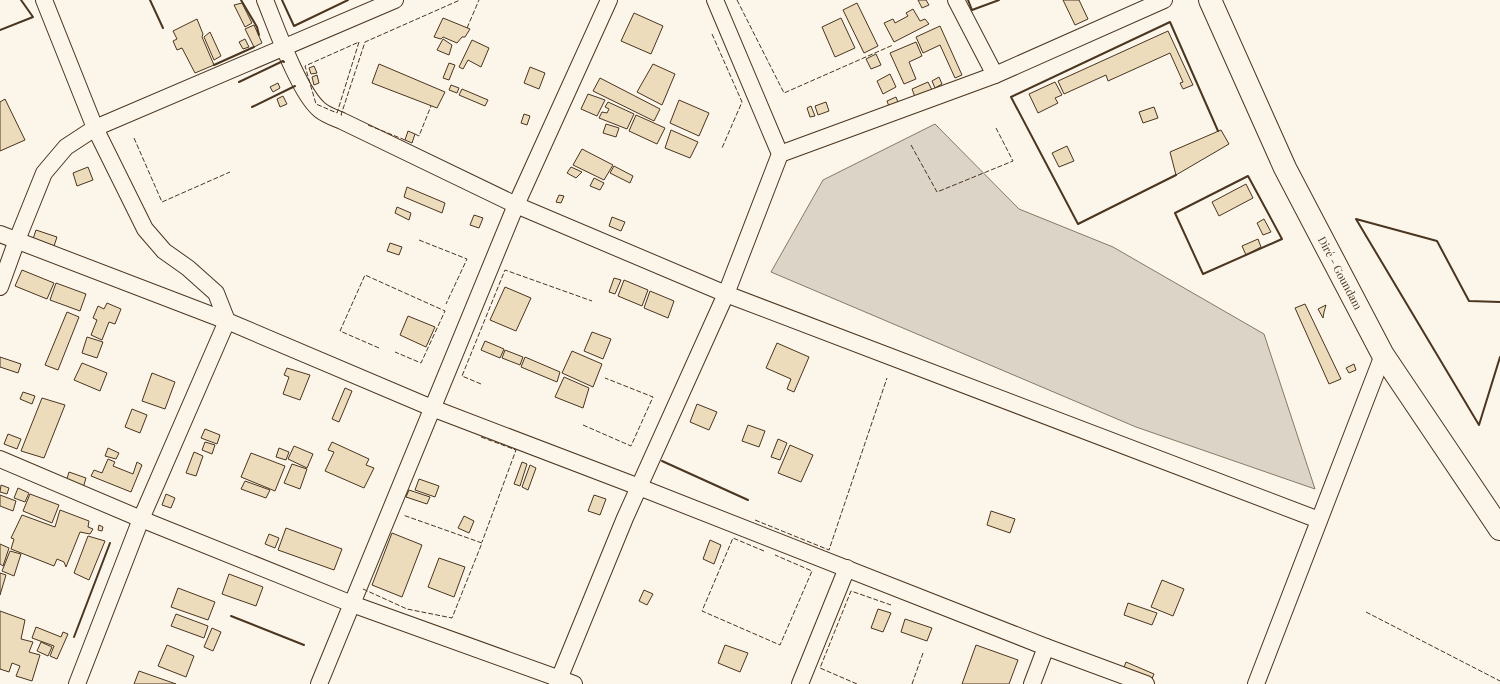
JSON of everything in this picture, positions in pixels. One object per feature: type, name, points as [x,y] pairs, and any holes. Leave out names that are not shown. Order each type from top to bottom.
[{"type":"main road","name":"Diré - Goundam","points":[[1210,0],[1285,168],[1383,355],[1500,530]]},
{"type":"street","points":[[44,0],[95,128],[145,229],[164,251],[188,268],[216,293],[227,321],[141,519],[77,684]]},
{"type":"street","points":[[264,0],[284,47],[310,100],[320,110],[516,205],[726,294],[1319,520]]},
{"type":"street","points":[[0,287],[44,173],[66,147],[95,128],[395,0]]},
{"type":"street","points":[[319,684],[516,205],[609,0]]},
{"type":"street","points":[[0,460],[141,519],[352,604],[564,682],[639,487],[726,294],[780,154],[714,0]]},
{"type":"street","points":[[956,0],[995,75]]},
{"type":"street","points":[[780,154],[995,75],[1164,0]]},
{"type":"street","points":[[0,234],[227,321],[432,408],[639,487],[1046,647],[1146,684]]},
{"type":"street","points":[[1256,684],[1383,355]]},
{"type":"street","points":[[800,684],[847,568]]},
{"type":"street","points":[[1032,684],[1046,647]]},
{"type":"shaded area","points":[[935,124],[1019,209],[1113,247],[1264,334],[1315,489],[1136,427],[771,272],[823,180]]},
{"type":"building","points":[[918,0],[926,0],[929,5],[922,8]]},
{"type":"building","points":[[1063,0],[1079,0],[1088,19],[1075,25]]},
{"type":"building","points":[[242,3],[252,23],[245,27],[234,5]]},
{"type":"building","points":[[857,3],[878,46],[864,53],[843,10]]},
{"type":"building","points":[[913,9],[920,21],[925,19],[929,24],[894,42],[884,23],[893,19],[895,23],[908,16],[906,13]]},
{"type":"building","points":[[634,13],[663,26],[651,54],[621,41]]},
{"type":"building","points":[[443,18],[470,29],[465,37],[462,37],[457,43],[443,37],[441,39],[434,37]]},
{"type":"building","points":[[841,18],[855,48],[835,57],[822,27]]},
{"type":"building","points":[[197,19],[203,34],[202,37],[214,65],[195,73],[182,48],[177,50],[173,41],[177,39],[173,31]]},
{"type":"building","points":[[254,25],[262,43],[254,47],[245,29]]},
{"type":"building","points":[[940,26],[962,75],[955,78],[940,45],[923,53],[916,37]]},
{"type":"building","points":[[1168,31],[1193,85],[1183,89],[1180,83],[1183,82],[1170,53],[1108,81],[1106,75],[1064,94],[1058,81]]},
{"type":"building","points":[[210,32],[221,56],[214,60],[204,37]]},
{"type":"building","points":[[245,39],[249,47],[243,49],[239,42]]},
{"type":"building","points":[[443,39],[452,45],[449,55],[437,50]]},
{"type":"building","points":[[472,40],[489,48],[481,67],[468,60],[463,69],[459,67]]},
{"type":"building","points":[[916,42],[922,56],[909,62],[916,79],[904,84],[890,53]]},
{"type":"building","points":[[876,54],[881,65],[871,69],[866,59]]},
{"type":"building","points":[[449,63],[455,65],[449,80],[443,78]]},
{"type":"building","points":[[379,64],[445,92],[437,108],[372,83]]},
{"type":"building","points":[[653,64],[675,74],[662,105],[637,92]]},
{"type":"building","points":[[314,66],[317,73],[311,74],[309,68]]},
{"type":"building","points":[[530,67],[545,73],[539,89],[524,83]]},
{"type":"building","points":[[890,74],[896,87],[883,94],[877,81]]},
{"type":"building","points":[[317,75],[319,83],[314,85],[312,77]]},
{"type":"building","points":[[939,77],[942,84],[935,88],[932,81]]},
{"type":"building","points":[[600,78],[660,109],[654,121],[593,91]]},
{"type":"building","points":[[928,82],[932,90],[915,97],[912,89]]},
{"type":"building","points":[[1055,82],[1062,95],[1055,98],[1058,103],[1038,113],[1029,94]]},
{"type":"building","points":[[278,83],[280,88],[273,92],[270,87]]},
{"type":"building","points":[[451,85],[459,88],[457,93],[449,90]]},
{"type":"building","points":[[462,89],[488,100],[485,106],[459,95]]},
{"type":"building","points":[[588,94],[605,100],[597,116],[581,109]]},
{"type":"building","points":[[283,96],[287,104],[280,107],[277,99]]},
{"type":"building","points":[[896,97],[899,105],[890,109],[887,101]]},
{"type":"building","points":[[5,99],[25,140],[0,151],[0,102]]},
{"type":"building","points":[[679,100],[709,113],[699,136],[670,123]]},
{"type":"building","points":[[608,102],[634,114],[627,129],[599,118],[602,112],[607,113],[609,109],[605,107]]},
{"type":"building","points":[[826,102],[829,111],[818,115],[815,106]]},
{"type":"building","points":[[811,106],[815,116],[810,117],[807,108]]},
{"type":"building","points":[[1154,107],[1158,118],[1143,123],[1139,112]]},
{"type":"building","points":[[524,114],[530,116],[527,125],[521,123]]},
{"type":"building","points":[[636,115],[665,128],[657,144],[629,131]]},
{"type":"building","points":[[606,124],[619,128],[616,137],[603,133]]},
{"type":"building","points":[[671,130],[698,142],[690,158],[665,148]]},
{"type":"building","points":[[1221,130],[1229,144],[1176,175],[1170,152]]},
{"type":"building","points":[[408,131],[415,134],[412,143],[405,140]]},
{"type":"building","points":[[1067,146],[1074,161],[1059,167],[1052,153]]},
{"type":"building","points":[[582,149],[613,165],[604,180],[573,165]]},
{"type":"building","points":[[614,166],[633,176],[630,183],[610,173]]},
{"type":"building","points":[[88,167],[93,180],[77,186],[73,173]]},
{"type":"building","points":[[571,167],[582,172],[576,178],[567,173]]},
{"type":"building","points":[[594,178],[604,183],[600,190],[590,186]]},
{"type":"building","points":[[1246,184],[1253,198],[1219,216],[1212,202]]},
{"type":"building","points":[[407,187],[445,203],[442,213],[404,197]]},
{"type":"building","points":[[559,195],[564,196],[561,203],[556,202]]},
{"type":"building","points":[[397,207],[411,213],[409,220],[395,213]]},
{"type":"building","points":[[474,215],[483,218],[479,228],[470,225]]},
{"type":"building","points":[[612,217],[625,222],[621,231],[609,226]]},
{"type":"building","points":[[1264,219],[1271,232],[1263,235],[1257,223]]},
{"type":"building","points":[[36,230],[57,237],[54,246],[33,239]]},
{"type":"building","points":[[1258,239],[1261,247],[1246,255],[1242,246]]},
{"type":"building","points":[[390,243],[402,247],[399,255],[387,251]]},
{"type":"building","points":[[22,270],[54,283],[47,299],[15,286]]},
{"type":"building","points":[[614,278],[621,280],[615,294],[609,292]]},
{"type":"building","points":[[624,280],[648,290],[642,306],[618,296]]},
{"type":"building","points":[[56,283],[86,294],[80,311],[50,300]]},
{"type":"building","points":[[505,287],[531,298],[516,331],[490,320]]},
{"type":"building","points":[[650,291],[674,301],[668,318],[644,308]]},
{"type":"building","points":[[107,303],[121,309],[115,324],[109,322],[102,340],[91,335],[97,320],[93,318],[98,306],[104,309]]},
{"type":"building","points":[[1305,304],[1341,379],[1329,384],[1295,308]]},
{"type":"building","points":[[1326,305],[1324,312],[1323,318],[1318,309]]},
{"type":"building","points":[[67,312],[79,317],[58,370],[45,365]]},
{"type":"building","points":[[408,316],[435,327],[426,347],[400,335]]},
{"type":"building","points":[[592,332],[611,339],[603,359],[584,351]]},
{"type":"building","points":[[87,337],[103,342],[97,358],[82,353]]},
{"type":"building","points":[[485,341],[504,349],[500,358],[481,350]]},
{"type":"building","points":[[777,343],[809,357],[794,392],[787,389],[791,379],[766,368]]},
{"type":"building","points":[[505,350],[523,357],[520,365],[502,358]]},
{"type":"building","points":[[572,351],[602,364],[593,387],[562,373]]},
{"type":"building","points":[[0,357],[21,364],[18,373],[0,367]]},
{"type":"building","points":[[525,357],[560,372],[557,382],[521,367]]},
{"type":"building","points":[[82,363],[107,373],[100,391],[74,380]]},
{"type":"building","points":[[1354,364],[1356,370],[1349,373],[1346,368]]},
{"type":"building","points":[[287,368],[310,375],[300,400],[283,394],[289,377],[284,375]]},
{"type":"building","points":[[152,373],[175,382],[165,409],[142,401]]},
{"type":"building","points":[[564,377],[589,388],[583,408],[555,397]]},
{"type":"building","points":[[345,388],[352,391],[339,422],[332,419]]},
{"type":"building","points":[[23,392],[35,396],[32,404],[20,399]]},
{"type":"building","points":[[42,398],[65,405],[44,458],[21,451]]},
{"type":"building","points":[[697,404],[717,412],[709,430],[690,422]]},
{"type":"building","points":[[132,409],[147,415],[140,433],[125,427]]},
{"type":"building","points":[[748,425],[765,431],[759,447],[742,441]]},
{"type":"building","points":[[205,429],[220,435],[217,444],[201,438]]},
{"type":"building","points":[[8,434],[21,439],[17,449],[4,444]]},
{"type":"building","points":[[778,439],[787,443],[780,460],[771,457]]},
{"type":"building","points":[[205,442],[215,445],[212,454],[202,450]]},
{"type":"building","points":[[332,442],[369,459],[366,465],[374,468],[364,488],[325,471],[334,452],[328,450]]},
{"type":"building","points":[[790,445],[813,455],[801,482],[778,473]]},
{"type":"building","points":[[294,446],[313,454],[307,468],[288,459]]},
{"type":"building","points":[[108,448],[119,453],[116,459],[105,456]]},
{"type":"building","points":[[279,448],[289,452],[286,460],[276,457]]},
{"type":"building","points":[[194,452],[203,456],[196,476],[186,473]]},
{"type":"building","points":[[251,453],[285,466],[275,491],[241,477]]},
{"type":"building","points":[[108,459],[115,462],[113,466],[133,474],[137,462],[142,465],[131,492],[91,476],[94,470],[102,473]]},
{"type":"building","points":[[522,462],[527,464],[520,486],[514,484]]},
{"type":"building","points":[[292,464],[307,469],[300,489],[284,483]]},
{"type":"building","points":[[530,465],[536,468],[528,490],[522,487]]},
{"type":"building","points":[[69,472],[86,478],[83,488],[66,482]]},
{"type":"building","points":[[419,479],[439,486],[435,497],[415,490]]},
{"type":"building","points":[[245,481],[270,490],[266,498],[241,489]]},
{"type":"building","points":[[1,485],[9,488],[7,494],[0,492]]},
{"type":"building","points":[[18,488],[29,493],[25,502],[14,498]]},
{"type":"building","points":[[409,490],[430,497],[427,504],[406,497]]},
{"type":"building","points":[[30,494],[59,505],[52,523],[23,511]]},
{"type":"building","points":[[166,494],[175,498],[171,508],[162,505]]},
{"type":"building","points":[[0,495],[16,501],[13,511],[0,506]]},
{"type":"building","points":[[594,495],[606,499],[600,515],[588,511]]},
{"type":"building","points":[[60,510],[89,521],[88,527],[93,529],[90,534],[80,532],[66,567],[64,562],[57,559],[54,566],[11,549],[14,539],[11,538],[22,515],[55,527]]},
{"type":"building","points":[[991,511],[1015,519],[1010,533],[987,525]]},
{"type":"building","points":[[464,516],[474,521],[469,533],[458,528]]},
{"type":"building","points":[[99,525],[103,527],[102,531],[98,530]]},
{"type":"building","points":[[286,528],[342,549],[334,570],[278,550]]},
{"type":"building","points":[[392,533],[422,545],[402,597],[372,585]]},
{"type":"building","points":[[269,534],[279,538],[275,548],[265,544]]},
{"type":"building","points":[[88,536],[105,541],[89,580],[74,573]]},
{"type":"building","points":[[710,540],[721,545],[714,564],[703,559]]},
{"type":"building","points":[[0,544],[9,548],[3,566],[0,564]]},
{"type":"building","points":[[10,551],[21,554],[14,576],[2,571]]},
{"type":"building","points":[[439,558],[465,567],[454,597],[428,587]]},
{"type":"building","points":[[0,573],[6,575],[0,595]]},
{"type":"building","points":[[229,574],[263,587],[256,606],[222,594]]},
{"type":"building","points":[[1162,580],[1184,589],[1173,616],[1151,607]]},
{"type":"building","points":[[178,588],[215,602],[208,620],[171,607]]},
{"type":"building","points":[[644,590],[653,594],[647,605],[639,601]]},
{"type":"building","points":[[1128,603],[1157,613],[1152,625],[1124,615]]},
{"type":"building","points":[[878,609],[891,613],[883,632],[871,628]]},
{"type":"building","points":[[0,611],[25,620],[21,639],[33,642],[29,652],[40,655],[32,681],[16,676],[20,666],[12,663],[9,672],[0,669]]},
{"type":"building","points":[[176,614],[208,626],[204,638],[171,626]]},
{"type":"building","points":[[905,619],[932,628],[927,641],[901,632]]},
{"type":"building","points":[[36,627],[61,637],[63,632],[68,634],[57,659],[50,656],[54,646],[32,638]]},
{"type":"building","points":[[212,628],[221,632],[213,651],[204,647]]},
{"type":"building","points":[[41,642],[52,647],[48,656],[37,651]]},
{"type":"building","points":[[167,645],[194,656],[186,677],[158,666]]},
{"type":"building","points":[[725,645],[748,653],[740,672],[718,663]]},
{"type":"building","points":[[976,645],[1018,660],[1009,684],[962,684]]},
{"type":"building","points":[[1126,662],[1154,674],[1151,681],[1123,670]]},
{"type":"building","points":[[139,671],[176,684],[134,684]]},
{"type":"fence","points":[[342,115],[365,42],[460,0]]},
{"type":"fence","points":[[467,28],[479,0]]},
{"type":"fence","points":[[737,0],[784,93],[893,45]]},
{"type":"fence","points":[[712,34],[742,102],[722,148]]},
{"type":"fence","points":[[359,42],[337,113],[316,104],[305,66],[359,42]]},
{"type":"fence","points":[[415,134],[419,136],[431,106]]},
{"type":"fence","points":[[368,125],[405,140]]},
{"type":"fence","points":[[911,145],[937,192],[1013,161],[996,128]]},
{"type":"fence","points":[[134,138],[162,202],[230,172]]},
{"type":"fence","points":[[419,240],[467,259],[446,304]]},
{"type":"fence","points":[[481,384],[462,376],[505,270],[592,301]]},
{"type":"fence","points":[[379,348],[340,331],[365,275],[445,311],[421,363],[395,352]]},
{"type":"fence","points":[[583,425],[631,446],[653,397],[605,378]]},
{"type":"fence","points":[[755,520],[829,550],[887,378]]},
{"type":"fence","points":[[481,437],[516,450],[482,542]]},
{"type":"fence","points":[[363,589],[407,609],[452,618],[482,543],[403,515]]},
{"type":"fence","points":[[764,551],[733,538],[702,611],[780,645],[812,571],[775,555]]},
{"type":"fence","points":[[857,684],[820,668],[851,591],[891,605]]},
{"type":"fence","points":[[1366,612],[1500,681]]},
{"type":"fence","points":[[912,684],[923,653]]},
{"type":"wall","points":[[0,30],[33,17],[21,0]]},
{"type":"wall","points":[[150,0],[163,28]]},
{"type":"wall","points":[[241,0],[257,27],[259,35]]},
{"type":"wall","points":[[282,0],[294,26],[348,0]]},
{"type":"wall","points":[[968,0],[972,10],[999,0]]},
{"type":"wall","points":[[1176,175],[1078,224],[1011,97],[1170,22],[1218,131]]},
{"type":"wall","points":[[214,65],[254,47]]},
{"type":"wall","points":[[239,82],[283,61],[284,62]]},
{"type":"wall","points":[[252,107],[295,86]]},
{"type":"wall","points":[[1248,176],[1282,239],[1203,274],[1175,213],[1248,176]]},
{"type":"wall","points":[[1500,302],[1469,301],[1437,241],[1356,219],[1479,425],[1500,357]]},
{"type":"wall","points":[[662,461],[748,500]]},
{"type":"wall","points":[[74,637],[110,543]]},
{"type":"wall","points":[[231,616],[304,645]]}]
